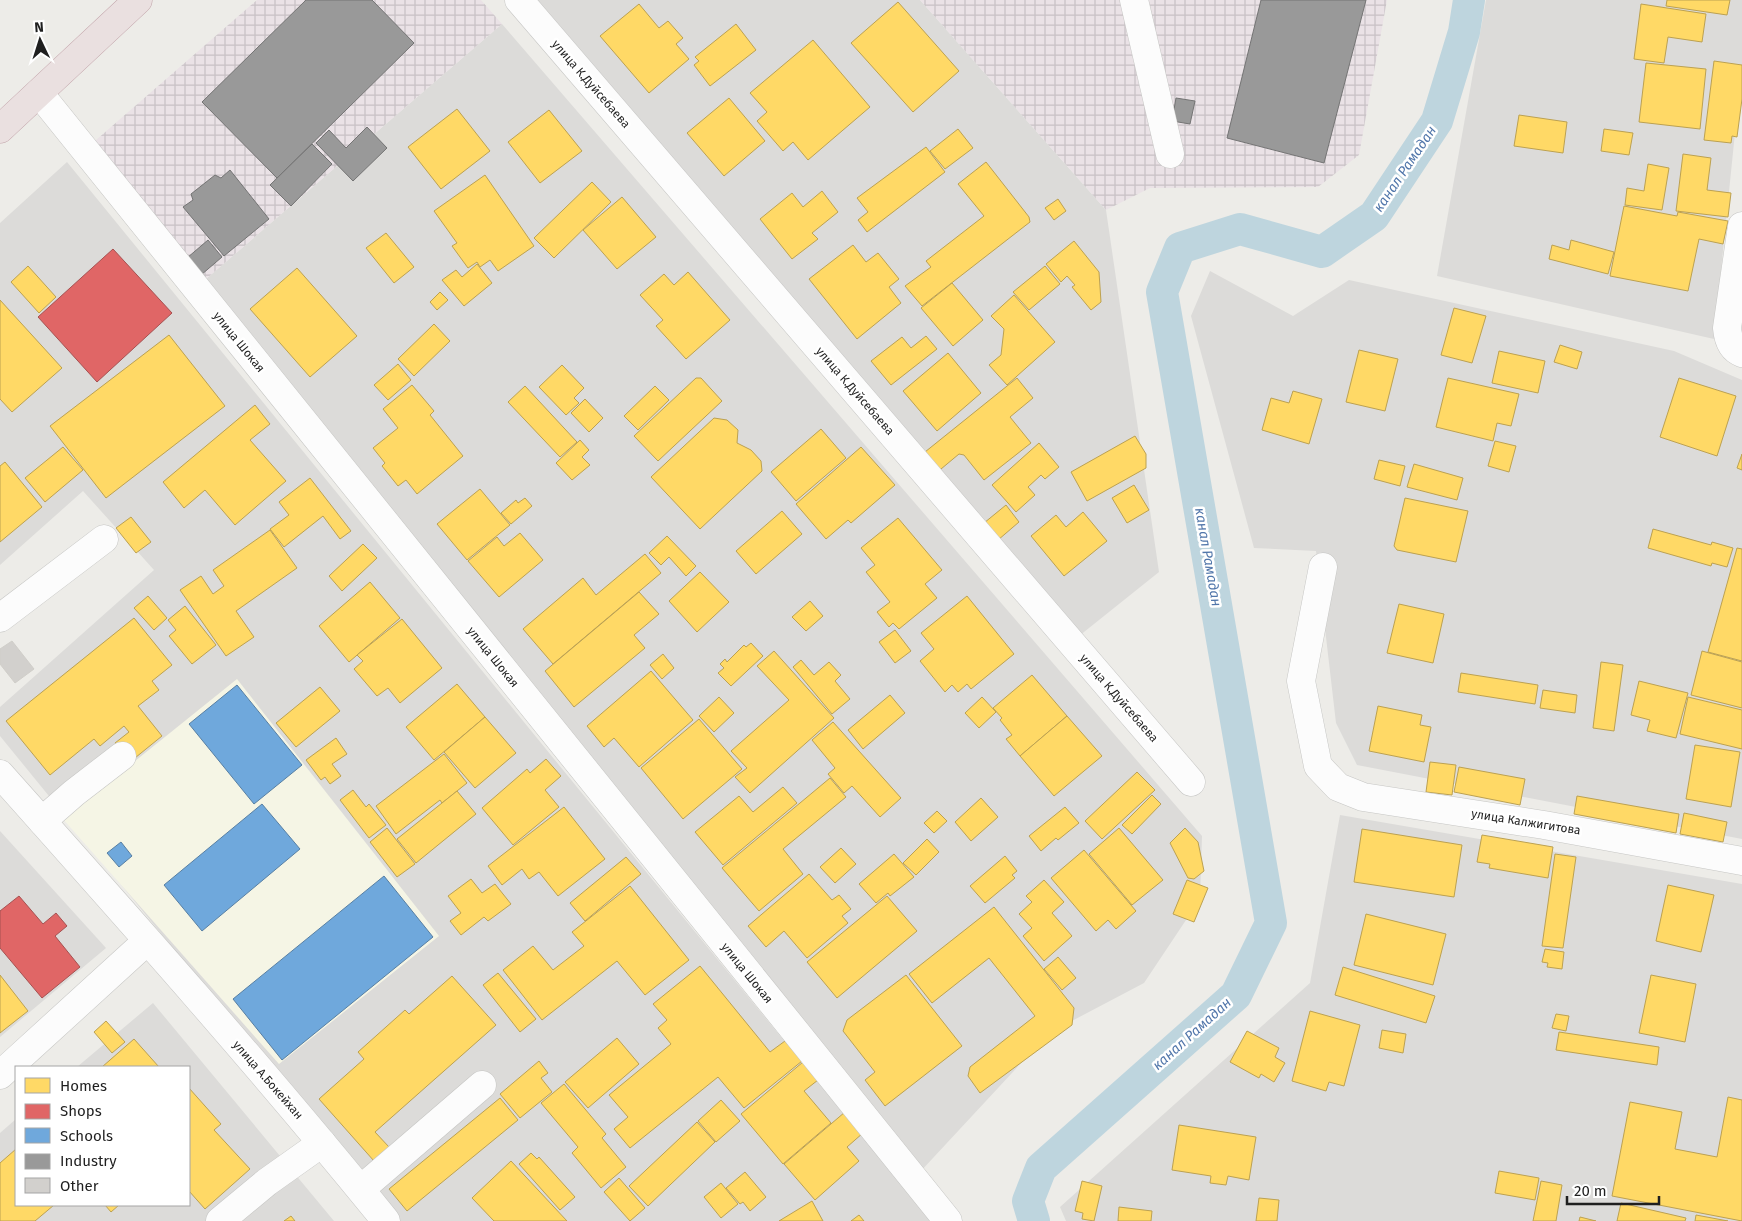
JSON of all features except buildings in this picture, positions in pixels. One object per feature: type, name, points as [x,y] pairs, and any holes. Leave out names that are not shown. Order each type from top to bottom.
[{"type":"highway","points":[[0,129],[138,0]]},
{"type":"street","name":"улица К.Дуйсебаева","points":[[519,0],[1191,782]]},
{"type":"street","points":[[1134,0],[1170,154]]},
{"type":"street","name":"улица Шокая","points":[[39,93],[948,1221]]},
{"type":"street","points":[[1742,226],[1727,328],[1728,339],[1735,351],[1742,354]]},
{"type":"street","points":[[0,618],[104,539]]},
{"type":"street","name":"улица Калжигитова","points":[[1323,567],[1301,681],[1318,766],[1338,787],[1363,797],[1544,825],[1742,861]]},
{"type":"street","points":[[42,821],[74,793],[122,756]]},
{"type":"street","name":"улица А.Бокейхан","points":[[0,774],[148,941],[322,1143],[386,1221]]},
{"type":"street","points":[[5,1069],[148,941]]},
{"type":"street","points":[[360,1190],[482,1085]]},
{"type":"street","points":[[220,1221],[267,1182],[322,1143]]},
{"type":"shaded area","points":[[257,0],[481,0],[502,24],[199,285],[88,147]]},
{"type":"shaded area","points":[[522,0],[920,0],[1106,210],[1159,572],[1074,640]]},
{"type":"shaded area","points":[[920,0],[1387,0],[1359,155],[1318,187],[1150,188],[1106,210]]},
{"type":"shaded area","points":[[1486,0],[1742,0],[1742,64],[1714,339],[1437,276]]},
{"type":"shaded area","points":[[502,24],[1202,836],[1200,899],[1144,983],[1049,1033],[920,1172],[199,285]]},
{"type":"shaded area","points":[[67,162],[931,1221],[399,1221],[340,1153],[0,736],[0,707],[154,570],[83,491],[0,565],[0,223]]},
{"type":"shaded area","points":[[1210,271],[1293,316],[1349,280],[1674,351],[1742,380],[1742,839],[1357,765],[1336,723],[1316,551],[1254,548],[1191,316]]},
{"type":"shaded area","points":[[237,679],[439,936],[279,1064],[63,819]]},
{"type":"shaded area","points":[[1340,815],[1742,884],[1742,1221],[1066,1221],[1060,1207],[1310,983]]},
{"type":"shaded area","points":[[0,831],[106,948],[0,1037]]},
{"type":"shaded area","points":[[153,1003],[334,1221],[0,1221],[0,1133],[15,1120],[15,1206],[190,1206],[190,1066],[78,1066]]},
{"type":"waterway","name":"канал Рамадан","points":[[1034,1221],[1028,1201],[1041,1168],[1236,995],[1271,923],[1162,292],[1180,248],[1240,229],[1322,252],[1374,216],[1437,121],[1464,32],[1469,0]]}]
